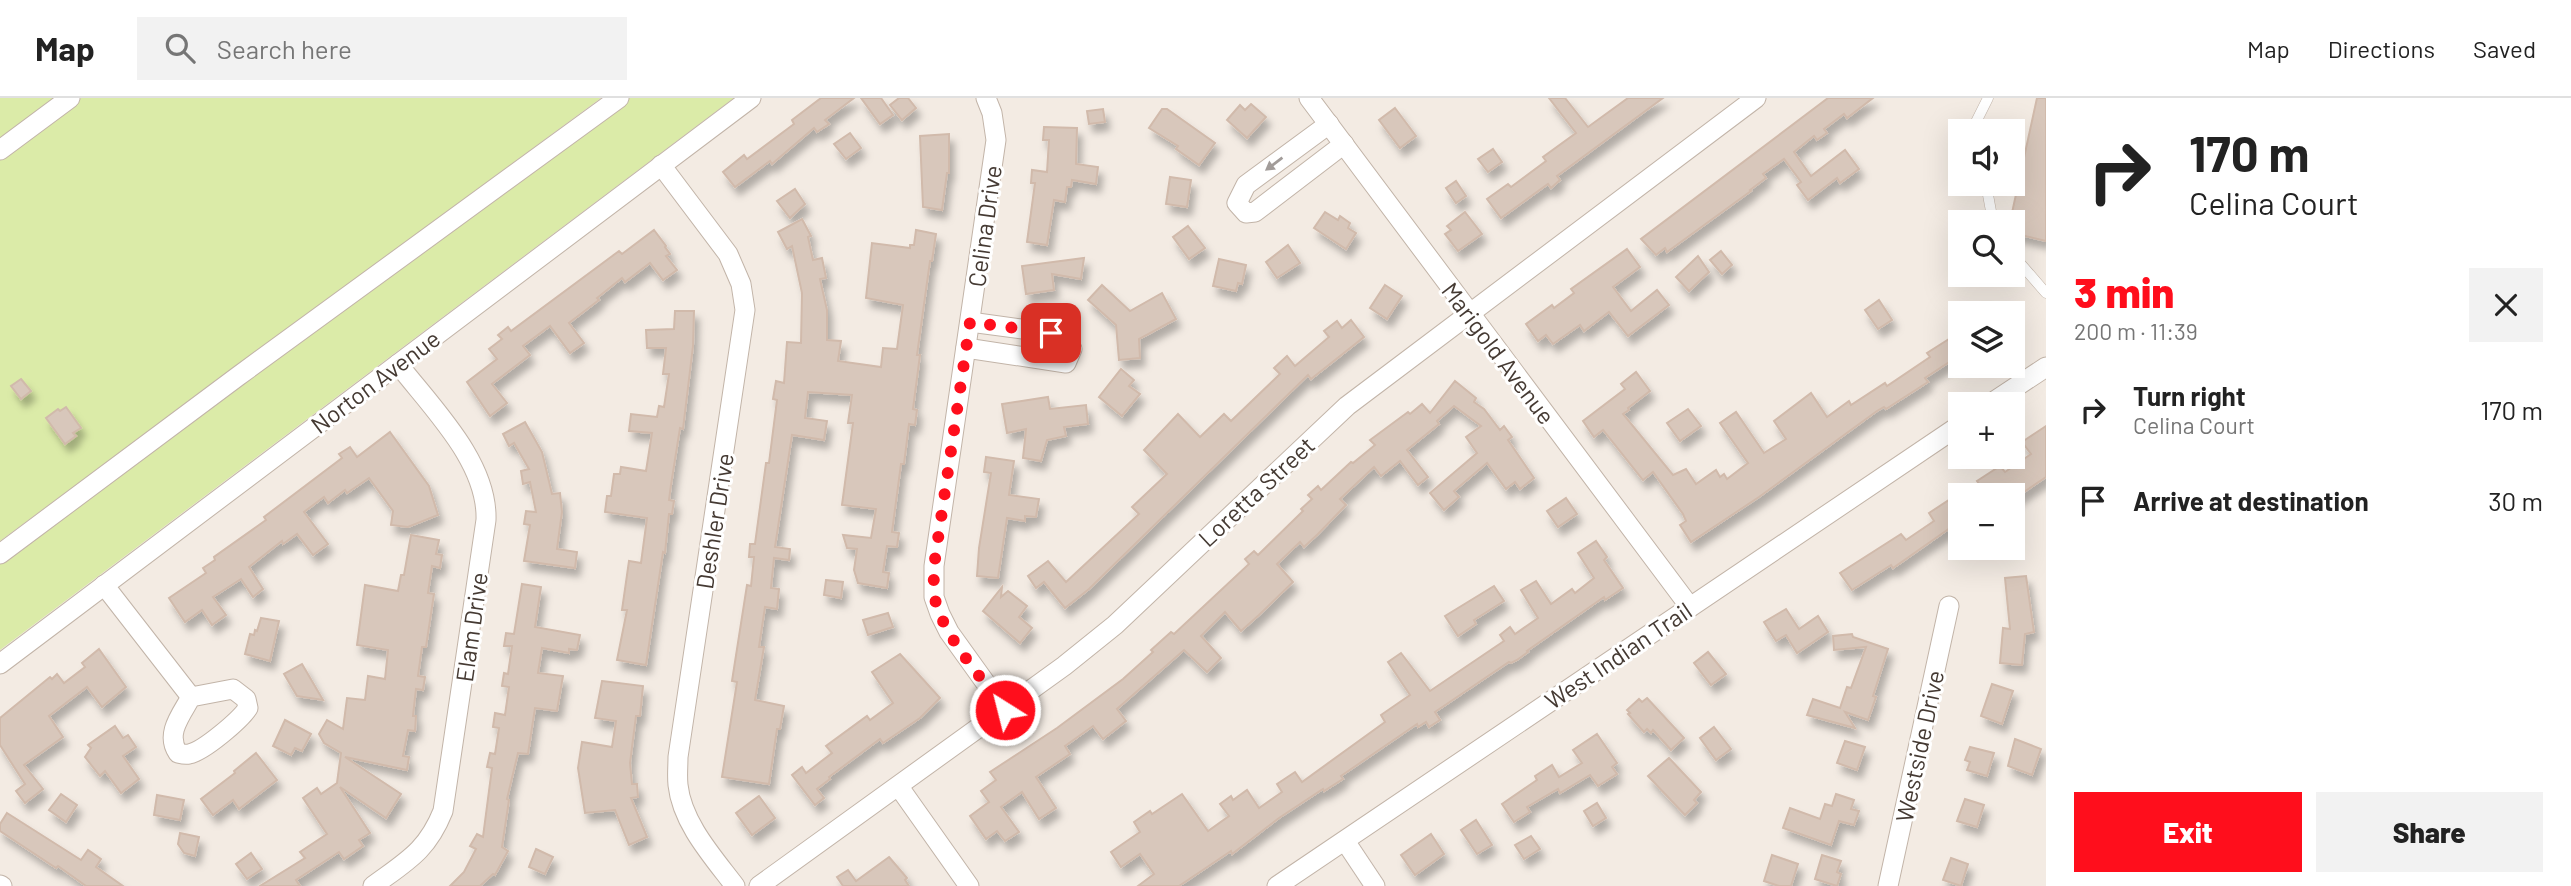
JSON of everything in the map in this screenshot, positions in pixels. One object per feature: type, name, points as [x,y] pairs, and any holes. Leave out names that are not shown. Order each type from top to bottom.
[{"type":"street","points":[[0,150],[70,98]]},
{"type":"street","points":[[0,554],[619,98]]},
{"type":"street","name":"Norton Avenue","points":[[0,664],[751,98]]},
{"type":"street","name":"Celina Drive","points":[[986,98],[992,113],[996,140],[934,566],[934,597],[949,632],[1005,710]]},
{"type":"street","name":"Marigold Avenue","points":[[1309,98],[1690,607]]},
{"type":"street","name":"Loretta Street","points":[[759,886],[1065,666],[1115,625],[1301,447],[1348,406],[1756,98]]},
{"type":"street","points":[[1329,124],[1246,185],[1237,203],[1246,213],[1255,212],[1344,144]]},
{"type":"street","name":"Deshler Drive","points":[[662,165],[728,254],[741,284],[745,310],[678,757],[678,785],[687,814],[706,847],[735,886]]},
{"type":"street","points":[[966,348],[1066,363],[1072,349],[1065,337],[1051,333],[970,322]]},
{"type":"street","name":"Elam Drive","points":[[373,886],[421,850],[435,831],[443,811],[486,520],[485,495],[477,473],[445,424],[398,364]]},
{"type":"street","points":[[2008,392],[2046,367]]},
{"type":"street","name":"West Indian Trail","points":[[1277,886],[1948,433]]},
{"type":"street","points":[[104,585],[191,697]]},
{"type":"street","name":"Westside Drive","points":[[1888,886],[1949,606]]},
{"type":"street","points":[[899,787],[969,886]]},
{"type":"street","points":[[1345,841],[1375,886]]},
{"type":"lane","points":[[1978,119],[1988,98]]},
{"type":"lane","points":[[2025,269],[2046,293]]},
{"type":"green space","points":[[0,98],[55,98],[0,140]]},
{"type":"green space","points":[[81,98],[601,98],[0,541],[0,159]]},
{"type":"green space","points":[[626,98],[734,98],[0,650],[0,563]]},
{"type":"building","points":[[821,98],[854,98],[825,120],[829,124],[817,132],[814,128],[772,164],[770,161],[735,187],[723,172],[744,155],[747,159],[794,124],[792,120]]},
{"type":"building","points":[[861,98],[881,98],[893,115],[880,124]]},
{"type":"building","points":[[899,98],[908,98],[916,108],[902,120],[890,105]]},
{"type":"building","points":[[1549,98],[1565,98],[1588,127],[1628,98],[1663,98],[1557,176],[1560,180],[1551,188],[1548,184],[1501,218],[1487,199],[1508,184],[1511,187],[1546,161],[1543,157],[1576,133]]},
{"type":"building","points":[[1828,98],[1873,98],[1847,118],[1844,114],[1824,129],[1827,133],[1817,140],[1814,136],[1794,152],[1811,176],[1845,150],[1859,169],[1840,183],[1837,178],[1808,200],[1797,185],[1801,182],[1784,159],[1763,174],[1766,178],[1751,191],[1667,252],[1665,248],[1656,255],[1641,239]]},
{"type":"building","points":[[2037,98],[2046,98],[2046,241],[2025,236],[2025,210],[2013,210],[2016,196],[2025,196],[2025,153]]},
{"type":"building","points":[[1251,104],[1266,117],[1247,138],[1227,120],[1240,105],[1245,110]]},
{"type":"building","points":[[1395,108],[1416,136],[1400,148],[1379,120]]},
{"type":"building","points":[[1103,109],[1105,122],[1089,124],[1087,111]]},
{"type":"building","points":[[1162,109],[1167,109],[1215,143],[1199,165],[1176,149],[1178,146],[1149,128]]},
{"type":"building","points":[[1044,127],[1077,128],[1076,164],[1098,167],[1096,184],[1072,180],[1071,187],[1067,187],[1065,202],[1054,200],[1047,245],[1027,242],[1035,183],[1031,183],[1032,170],[1047,172],[1049,140],[1043,140]]},
{"type":"building","points":[[850,133],[861,148],[846,159],[834,144]]},
{"type":"building","points":[[949,134],[949,173],[942,210],[923,207],[920,136]]},
{"type":"building","points":[[1493,149],[1502,162],[1488,172],[1478,159]]},
{"type":"building","points":[[1170,177],[1191,180],[1187,207],[1166,204]]},
{"type":"building","points":[[1456,181],[1466,196],[1456,203],[1446,188]]},
{"type":"building","points":[[795,189],[805,204],[790,218],[777,201]]},
{"type":"building","points":[[1325,212],[1338,220],[1340,216],[1350,223],[1348,228],[1356,233],[1346,249],[1314,228]]},
{"type":"building","points":[[1465,212],[1482,234],[1458,251],[1445,234],[1451,230],[1447,226]]},
{"type":"building","points":[[802,219],[811,236],[808,237],[813,260],[822,258],[826,278],[820,279],[827,310],[827,340],[841,341],[838,361],[881,367],[883,348],[897,349],[903,305],[866,298],[872,243],[910,248],[910,245],[914,245],[916,230],[936,234],[917,355],[920,355],[913,409],[917,410],[915,425],[909,424],[892,532],[899,533],[897,547],[887,546],[883,572],[889,573],[887,588],[858,583],[854,570],[857,549],[847,548],[843,535],[871,538],[876,509],[842,505],[853,423],[848,423],[852,395],[808,392],[805,418],[827,421],[824,440],[792,435],[775,547],[790,549],[789,560],[774,558],[771,588],[779,589],[777,609],[765,607],[759,647],[764,647],[755,700],[784,706],[780,729],[777,729],[769,784],[722,777],[737,682],[732,681],[747,585],[751,586],[754,557],[749,557],[750,544],[755,544],[766,463],[769,463],[777,400],[773,399],[776,381],[784,383],[787,342],[801,343],[802,293],[792,246],[787,249],[778,232]]},
{"type":"building","points":[[1188,226],[1205,248],[1189,259],[1173,237]]},
{"type":"building","points":[[654,230],[670,254],[666,256],[677,270],[663,280],[650,263],[625,282],[622,278],[569,323],[584,343],[570,353],[550,326],[523,346],[530,355],[492,384],[507,403],[490,416],[467,382],[497,359],[489,349],[502,339],[498,335],[508,327],[511,331],[619,251],[622,254]]},
{"type":"building","points":[[1288,245],[1300,263],[1277,278],[1266,262]]},
{"type":"building","points":[[1627,249],[1640,267],[1613,287],[1631,311],[1657,290],[1669,305],[1628,336],[1609,312],[1584,331],[1580,325],[1553,344],[1546,335],[1538,341],[1526,324],[1552,305],[1554,308],[1574,293],[1571,289]]},
{"type":"building","points":[[1721,251],[1732,265],[1722,274],[1710,260]]},
{"type":"building","points":[[1698,256],[1709,272],[1689,291],[1676,277]]},
{"type":"building","points":[[1084,258],[1081,279],[1052,274],[1054,290],[1026,294],[1022,266]]},
{"type":"building","points":[[1219,259],[1246,265],[1242,284],[1238,283],[1236,291],[1213,286]]},
{"type":"building","points":[[1102,285],[1130,311],[1162,293],[1176,319],[1139,339],[1140,358],[1119,360],[1116,325],[1088,300]]},
{"type":"building","points":[[1385,285],[1402,296],[1387,319],[1370,308]]},
{"type":"building","points":[[1879,300],[1892,320],[1878,329],[1865,310]]},
{"type":"building","points":[[675,311],[694,311],[693,346],[683,429],[680,428],[669,500],[674,501],[672,514],[669,514],[646,665],[617,660],[627,610],[622,610],[629,561],[641,563],[647,518],[605,512],[607,496],[611,496],[614,474],[620,474],[621,467],[646,471],[652,433],[629,431],[631,414],[657,417],[659,406],[664,407],[669,374],[663,374],[666,348],[647,348],[646,330],[674,329]]},
{"type":"building","points":[[1351,320],[1364,337],[1311,379],[1308,375],[1089,589],[1065,608],[1044,582],[1036,588],[1028,576],[1048,561],[1066,582],[1139,514],[1132,507],[1167,474],[1144,450],[1178,414],[1200,437],[1224,414],[1231,421],[1280,374],[1274,368],[1287,356],[1295,366],[1329,337],[1324,331],[1337,321],[1342,328]]},
{"type":"building","points":[[1948,340],[1948,363],[1925,378],[1928,382],[1886,409],[1884,407],[1877,411],[1759,497],[1691,542],[1680,525],[1686,521],[1683,514],[1653,472],[1643,480],[1603,430],[1594,437],[1583,421],[1625,389],[1621,384],[1636,372],[1650,391],[1623,414],[1673,475],[1686,469],[1696,484],[1716,470],[1720,477],[1724,474],[1727,479],[1748,463],[1720,423],[1736,412],[1764,453],[1786,439],[1774,421],[1811,393],[1827,417],[1849,401],[1851,405],[1885,383],[1887,386],[1930,357],[1927,353]]},
{"type":"building","points":[[1121,369],[1134,380],[1129,386],[1140,394],[1122,416],[1099,397]]},
{"type":"building","points":[[21,379],[31,391],[21,399],[11,386]]},
{"type":"building","points":[[1455,381],[1476,398],[1474,402],[1484,409],[1500,430],[1504,426],[1512,437],[1508,440],[1534,478],[1520,489],[1515,482],[1506,489],[1487,463],[1454,491],[1459,497],[1444,510],[1430,493],[1477,453],[1466,437],[1481,426],[1454,406],[1437,421],[1439,424],[1407,450],[1428,477],[1418,485],[1400,461],[1381,476],[1374,467],[1340,499],[1346,505],[1318,534],[1304,547],[1300,542],[1277,564],[1293,582],[1241,631],[1225,612],[1201,636],[1221,658],[1207,672],[1184,650],[1117,709],[1126,721],[1103,739],[1093,726],[1065,746],[1070,754],[1036,777],[1056,808],[1039,819],[1022,792],[1001,807],[1019,832],[1005,841],[997,831],[986,839],[970,816],[989,802],[981,791],[996,780],[990,772],[1057,728],[1123,679],[1153,652],[1151,650],[1171,632],[1174,634],[1249,564],[1245,559],[1254,551],[1258,555],[1303,511],[1301,509],[1312,499],[1308,495],[1318,486],[1321,490],[1351,462],[1375,445],[1370,440],[1408,412],[1410,414],[1422,404],[1430,413]]},
{"type":"building","points":[[1048,397],[1050,409],[1086,405],[1088,424],[1064,427],[1066,436],[1047,440],[1041,461],[1023,458],[1026,429],[1007,433],[1002,404]]},
{"type":"building","points":[[66,407],[81,428],[73,433],[76,436],[65,444],[46,418],[58,409],[60,411]]},
{"type":"building","points":[[1688,409],[1701,426],[1680,441],[1667,423]]},
{"type":"building","points":[[525,422],[542,452],[552,494],[560,493],[562,512],[557,549],[577,552],[575,568],[524,561],[530,525],[524,524],[526,511],[536,512],[530,482],[523,484],[521,471],[529,469],[514,443],[509,446],[503,434]]},
{"type":"building","points":[[2046,426],[2046,477],[2025,491],[2025,483],[1978,483],[1977,481],[1995,469],[2002,469],[2005,472],[2009,469],[2025,469],[2025,458],[2031,454],[2025,446],[2025,440]]},
{"type":"building","points":[[390,432],[429,486],[438,515],[408,527],[391,525],[393,511],[369,478],[347,493],[345,490],[328,503],[324,497],[304,512],[328,544],[313,555],[297,534],[283,544],[282,541],[249,567],[263,589],[253,597],[241,579],[213,597],[226,615],[212,625],[202,610],[185,622],[169,598],[206,573],[203,568],[215,560],[214,557],[266,520],[264,517],[342,458],[339,454],[350,447],[357,457]]},
{"type":"building","points":[[986,457],[1014,461],[1009,495],[1039,499],[1036,517],[1025,516],[1025,521],[1007,518],[998,578],[977,576],[991,473],[984,472]]},
{"type":"building","points":[[1566,498],[1577,514],[1558,527],[1547,511]]},
{"type":"building","points":[[1948,501],[1948,529],[1893,568],[1891,565],[1852,590],[1840,573],[1901,534],[1906,540],[1934,521],[1929,513]]},
{"type":"building","points":[[411,535],[439,540],[436,554],[442,555],[440,568],[432,566],[428,593],[434,594],[426,647],[422,647],[418,676],[425,677],[423,690],[416,689],[413,716],[416,716],[415,731],[408,730],[403,756],[409,757],[407,770],[345,757],[401,794],[386,818],[340,787],[370,833],[359,840],[363,846],[344,859],[339,852],[296,880],[300,886],[260,886],[305,858],[300,852],[327,834],[303,798],[317,788],[321,794],[337,783],[341,753],[324,743],[319,734],[327,720],[343,729],[347,698],[365,700],[368,676],[385,679],[388,650],[357,645],[365,585],[398,591],[401,575],[404,575]]},
{"type":"building","points":[[1596,541],[1607,557],[1604,560],[1623,588],[1605,600],[1604,597],[1517,660],[1509,662],[1435,712],[1440,720],[1429,727],[1426,722],[1418,727],[1417,724],[1341,776],[1343,779],[1279,818],[1232,854],[1231,851],[1179,886],[1138,886],[1154,874],[1140,854],[1121,867],[1111,852],[1140,832],[1134,822],[1150,811],[1152,814],[1182,794],[1208,831],[1229,816],[1220,804],[1231,796],[1233,800],[1247,790],[1259,808],[1282,792],[1277,784],[1295,772],[1302,782],[1385,722],[1381,715],[1410,695],[1388,662],[1401,653],[1430,691],[1504,641],[1500,635],[1510,627],[1515,634],[1538,618],[1521,590],[1536,581],[1551,604],[1572,589],[1575,593],[1594,578],[1578,553]]},
{"type":"building","points":[[2026,576],[2034,632],[2025,634],[2022,665],[2000,663],[2003,628],[2010,629],[2005,578]]},
{"type":"building","points":[[826,580],[843,582],[841,598],[824,595]]},
{"type":"building","points":[[522,584],[541,587],[535,627],[580,635],[577,650],[569,649],[569,653],[542,648],[538,673],[563,676],[557,711],[535,708],[528,754],[518,753],[507,799],[502,847],[508,851],[495,875],[480,886],[450,886],[464,872],[476,849],[470,846],[477,834],[483,837],[492,768],[487,767],[490,753],[495,754],[499,728],[493,727],[495,713],[505,715],[509,687],[502,686],[504,673],[508,674],[512,646],[504,646],[506,633],[514,634]]},
{"type":"building","points":[[1494,586],[1504,601],[1474,620],[1476,624],[1458,636],[1445,616]]},
{"type":"building","points":[[1002,587],[1001,597],[1008,591],[1027,606],[1019,617],[1032,628],[1020,643],[983,611]]},
{"type":"building","points":[[1786,609],[1799,629],[1818,616],[1828,632],[1797,653],[1786,635],[1776,641],[1764,622]]},
{"type":"building","points":[[888,613],[893,627],[868,635],[863,620]]},
{"type":"building","points":[[261,618],[279,621],[270,661],[245,654],[250,634],[254,635],[255,630],[257,631]]},
{"type":"building","points":[[1852,634],[1853,637],[1888,649],[1868,720],[1845,712],[1855,728],[1807,715],[1813,699],[1840,708],[1847,687],[1851,688],[1866,647],[1834,650],[1833,636]]},
{"type":"building","points":[[99,649],[126,687],[102,707],[87,687],[49,716],[63,737],[24,765],[43,789],[25,803],[16,791],[25,784],[0,745],[0,718],[50,677],[52,679],[57,674],[64,683],[85,667],[82,663]]},
{"type":"building","points":[[1708,652],[1726,674],[1711,685],[1694,663]]},
{"type":"building","points":[[900,654],[940,698],[920,718],[883,743],[880,739],[829,777],[830,779],[817,789],[824,798],[815,805],[792,775],[802,767],[806,773],[832,753],[826,746],[867,716],[870,720],[893,703],[872,672]]},
{"type":"building","points":[[302,664],[323,700],[297,696],[284,674]]},
{"type":"building","points":[[602,681],[643,686],[630,763],[632,784],[637,784],[638,797],[631,798],[647,837],[629,845],[615,810],[585,813],[578,768],[582,742],[612,747],[616,721],[595,718]]},
{"type":"building","points":[[1992,684],[2013,691],[2002,724],[1981,716]]},
{"type":"building","points":[[1647,698],[1684,738],[1671,750],[1653,730],[1651,733],[1647,729],[1644,732],[1628,714],[1630,713],[1627,710],[1639,699],[1642,702]]},
{"type":"building","points":[[285,720],[311,734],[302,751],[295,748],[291,755],[273,746]]},
{"type":"building","points":[[115,726],[123,738],[128,735],[136,747],[123,756],[139,779],[121,793],[105,771],[100,776],[85,757],[91,748],[88,745]]},
{"type":"building","points":[[1714,727],[1731,749],[1716,760],[1700,738]]},
{"type":"building","points":[[1597,734],[1617,763],[1612,767],[1617,774],[1598,786],[1590,775],[1560,793],[1558,789],[1527,807],[1530,812],[1514,822],[1502,804],[1537,780],[1535,776],[1552,765],[1559,777],[1582,763],[1573,750]]},
{"type":"building","points":[[2015,739],[2041,749],[2032,775],[2008,766]]},
{"type":"building","points":[[1845,741],[1865,747],[1857,770],[1837,763]]},
{"type":"building","points":[[1970,747],[1994,753],[1987,776],[1967,770],[1970,762],[1965,760]]},
{"type":"building","points":[[256,753],[277,780],[239,809],[233,800],[213,815],[201,799]]},
{"type":"building","points":[[1669,758],[1701,792],[1694,800],[1697,803],[1685,815],[1648,776]]},
{"type":"building","points":[[61,794],[77,805],[66,822],[49,810]]},
{"type":"building","points":[[1836,794],[1854,800],[1851,809],[1859,811],[1854,825],[1839,821],[1831,845],[1783,828],[1790,808],[1820,819],[1825,804],[1832,806]]},
{"type":"building","points":[[157,795],[184,800],[180,820],[154,815]]},
{"type":"building","points":[[759,796],[775,818],[752,835],[736,813]]},
{"type":"building","points":[[1965,799],[1984,805],[1977,827],[1957,821]]},
{"type":"building","points":[[1597,803],[1606,818],[1593,826],[1584,811]]},
{"type":"building","points":[[7,813],[81,860],[88,850],[101,859],[96,867],[123,886],[86,886],[58,866],[56,868],[0,831],[0,824]]},
{"type":"building","points":[[1476,820],[1492,845],[1477,854],[1461,830]]},
{"type":"building","points":[[180,833],[199,837],[195,856],[184,853],[178,844]]},
{"type":"building","points":[[1431,834],[1444,854],[1415,875],[1401,855]]},
{"type":"building","points":[[1531,836],[1540,849],[1524,859],[1515,845]]},
{"type":"building","points":[[536,849],[553,857],[545,874],[529,867]]},
{"type":"building","points":[[251,853],[262,869],[247,879],[236,864]]},
{"type":"building","points":[[1772,855],[1798,864],[1791,886],[1779,886],[1764,881]]},
{"type":"building","points":[[1822,855],[1841,861],[1837,872],[1841,874],[1837,886],[1815,879]]},
{"type":"building","points":[[889,857],[907,878],[905,880],[909,886],[843,886],[837,877],[848,870],[856,881]]},
{"type":"building","points":[[1951,858],[1968,864],[1961,886],[1943,880]]},
{"type":"route","points":[[1005,710],[949,632],[940,614],[934,597],[934,566],[970,322],[1051,333]]}]
